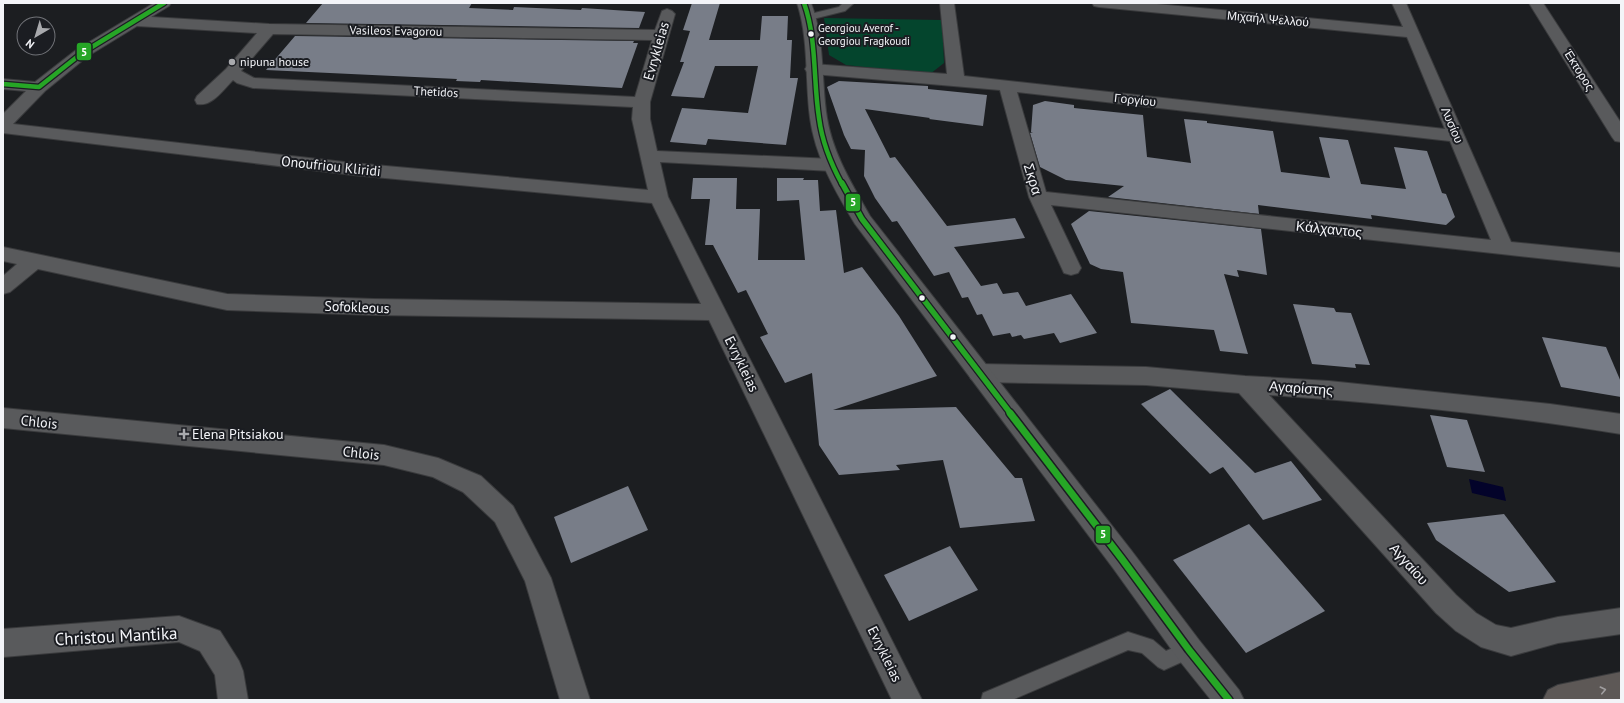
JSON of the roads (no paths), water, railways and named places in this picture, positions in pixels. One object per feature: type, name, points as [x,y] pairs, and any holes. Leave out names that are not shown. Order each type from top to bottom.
[{"type":"main road","points":[[1558,700],[1621,686]]},
{"type":"street","points":[[3,124],[39,87],[82,54],[164,3]]},
{"type":"street","points":[[947,3],[956,80]]},
{"type":"street","name":"Μιχαήλ Ψελλού","points":[[1100,3],[1413,33]]},
{"type":"street","points":[[1262,3],[1268,19]]},
{"type":"street","name":"Λυσίου","points":[[1399,3],[1504,248]]},
{"type":"street","name":"Έκτορος","points":[[1536,3],[1621,137]]},
{"type":"street","points":[[808,13],[819,119],[832,165],[862,219],[1122,559],[1189,650],[1229,700]]},
{"type":"street","name":"Evrykleias","points":[[667,14],[642,102],[641,119],[659,197],[907,700]]},
{"type":"street","name":"Vasileos Evagorou","points":[[133,22],[269,29],[660,35]]},
{"type":"street","points":[[203,100],[232,72],[269,29]]},
{"type":"street","name":"Γοργίου","points":[[813,69],[956,80],[1456,136]]},
{"type":"street","name":"Thetidos","points":[[232,72],[243,80],[253,83],[642,102]]},
{"type":"street","points":[[3,84],[39,87]]},
{"type":"street","name":"Σκρα","points":[[1007,86],[1038,196],[1071,268]]},
{"type":"street","name":"Onoufriou Kliridi","points":[[3,128],[353,170],[659,197]]},
{"type":"street","points":[[649,156],[832,165]]},
{"type":"street","name":"Κάλχαντος","points":[[1038,196],[1621,260]]},
{"type":"street","name":"Sofokleous","points":[[3,254],[227,302],[374,307],[717,312]]},
{"type":"street","points":[[3,287],[34,261]]},
{"type":"street","name":"Αγαρίστης","points":[[979,373],[1146,376],[1245,385],[1329,390],[1550,413],[1621,424]]},
{"type":"street","name":"Αγγαίου","points":[[1245,385],[1446,604],[1466,622],[1490,637],[1511,642],[1558,630],[1621,622]]},
{"type":"street","name":"Chlois","points":[[3,418],[384,455],[438,468],[472,484],[504,514],[538,578],[575,700]]},
{"type":"street","name":"Christou Mantika","points":[[3,643],[179,629],[210,641],[229,670],[233,700]]},
{"type":"lane","points":[[808,13],[842,9],[850,3]]},
{"type":"lane","points":[[990,700],[1128,641],[1147,646],[1164,661],[1189,650]]},
{"type":"water","points":[[1469,479],[1503,487],[1506,501],[1472,493]]},
{"type":"place","name":"Georgiou Averof - Georgiou Fragkoudi","points":[[811,34]]},
{"type":"place","name":"nipuna house","points":[[232,62]]},
{"type":"place","name":"Elena Pitsiakou","points":[[184,434]]}]
